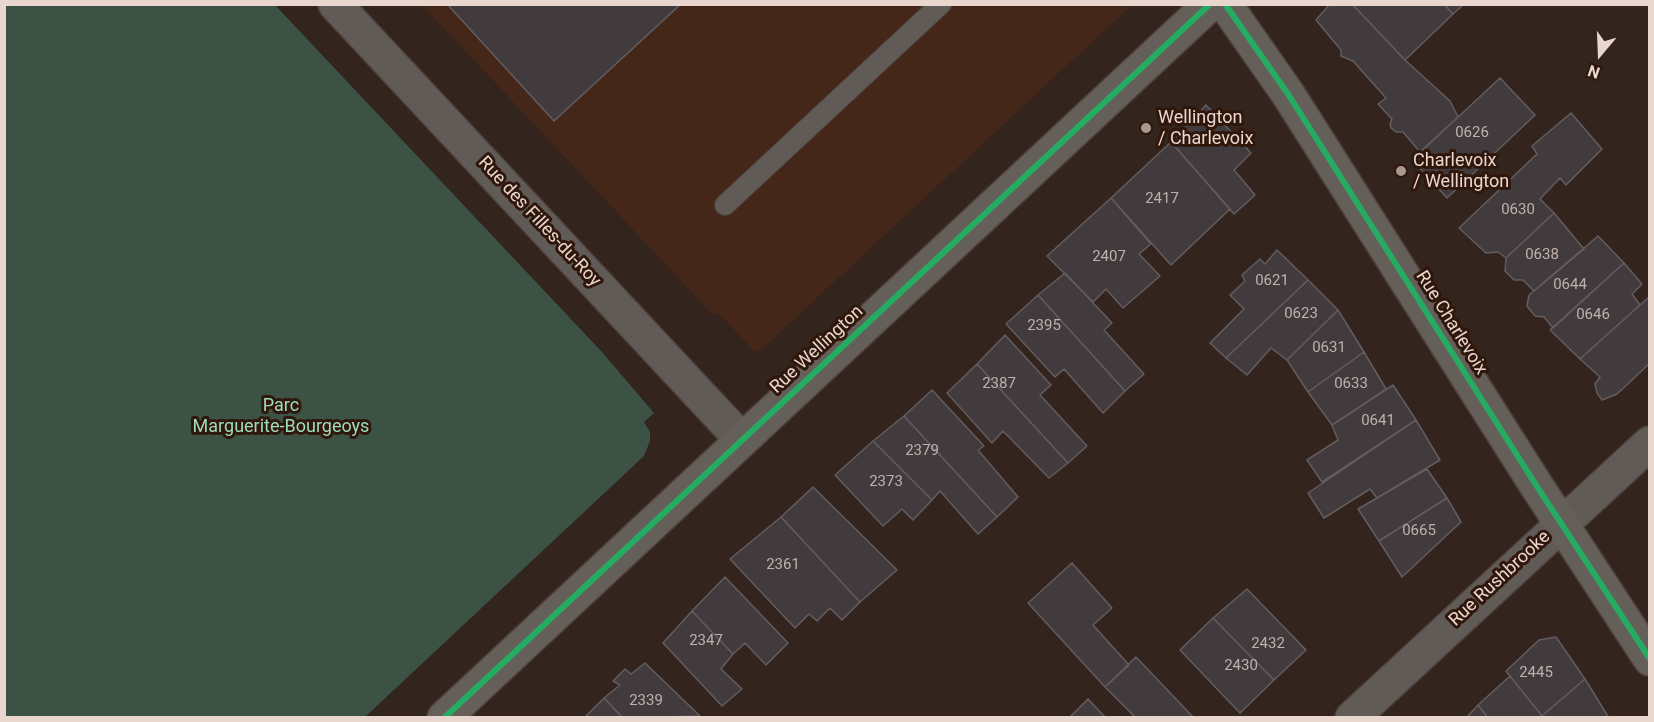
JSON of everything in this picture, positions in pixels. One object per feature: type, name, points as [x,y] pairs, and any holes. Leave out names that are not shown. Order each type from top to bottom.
[{"type":"main road","name":"Rue Wellington","points":[[444,717],[1210,4]]},
{"type":"main road","name":"Rue Charlevoix","points":[[1225,4],[1288,94],[1560,524],[1650,659]]},
{"type":"street","name":"Rue des Filles-du-Roy","points":[[336,4],[742,440]]},
{"type":"street","name":"Rue Rushbrooke","points":[[1352,717],[1650,443]]},
{"type":"lane","points":[[725,205],[941,4]]},
{"type":"shaded area","points":[[422,5],[1132,5],[760,351],[754,351],[718,313],[714,316]]},
{"type":"green space","name":"Parc Marguerite-Bourgeoys","points":[[4,5],[275,5],[602,352],[654,413],[644,422],[650,432],[650,441],[644,456],[365,717],[5,717]]},
{"type":"building","points":[[447,4],[681,4],[554,121]]},
{"type":"building","points":[[1330,4],[1352,4],[1405,60],[1450,101],[1458,117],[1420,152],[1403,132],[1396,132],[1391,128],[1392,119],[1378,104],[1386,98],[1353,61],[1341,56],[1341,50],[1316,20]]},
{"type":"building","points":[[1352,4],[1444,4],[1453,14],[1405,60]]},
{"type":"building","points":[[1444,4],[1464,4],[1453,14]]},
{"type":"building","points":[[1500,78],[1535,115],[1447,198],[1412,160]]},
{"type":"building","points":[[1206,105],[1251,153],[1234,170],[1255,195],[1234,214],[1171,142]]},
{"type":"building","points":[[1571,113],[1602,149],[1566,185],[1560,178],[1540,199],[1554,213],[1506,258],[1498,252],[1486,253],[1459,228],[1537,154],[1532,146]]},
{"type":"building","points":[[1171,142],[1230,209],[1171,265],[1111,198]]},
{"type":"building","points":[[1111,198],[1151,244],[1139,254],[1160,276],[1123,308],[1106,289],[1093,302],[1047,256]]},
{"type":"building","points":[[1554,213],[1584,249],[1534,291],[1523,280],[1514,280],[1505,271],[1506,258]]},
{"type":"building","points":[[1598,236],[1624,263],[1553,328],[1544,317],[1535,316],[1527,306],[1529,295]]},
{"type":"building","points":[[1277,250],[1308,280],[1226,358],[1210,343],[1244,309],[1230,295],[1245,281],[1242,275],[1260,259],[1265,264]]},
{"type":"building","points":[[1624,263],[1642,284],[1632,294],[1640,305],[1580,359],[1550,330]]},
{"type":"building","points":[[1065,273],[1112,323],[1104,330],[1144,374],[1125,391],[1038,295]]},
{"type":"building","points":[[1308,280],[1338,310],[1287,360],[1271,348],[1247,375],[1226,358]]},
{"type":"building","points":[[1038,295],[1125,391],[1103,413],[1064,369],[1055,377],[1006,324]]},
{"type":"building","points":[[1650,296],[1650,363],[1617,394],[1602,400],[1595,384],[1600,377],[1580,359]]},
{"type":"building","points":[[1338,310],[1364,352],[1308,392],[1287,360]]},
{"type":"building","points":[[1005,335],[1051,385],[1040,395],[1087,446],[1068,463],[977,364]]},
{"type":"building","points":[[1364,352],[1386,389],[1332,425],[1308,392]]},
{"type":"building","points":[[977,364],[1068,463],[1049,478],[1003,431],[992,443],[947,393]]},
{"type":"building","points":[[1393,385],[1416,420],[1322,482],[1307,460],[1338,440],[1332,425]]},
{"type":"building","points":[[932,390],[984,446],[978,450],[1018,497],[997,517],[904,416]]},
{"type":"building","points":[[904,416],[997,517],[978,534],[940,491],[932,500],[873,441]]},
{"type":"building","points":[[1416,420],[1440,460],[1377,498],[1370,489],[1324,518],[1308,493]]},
{"type":"building","points":[[873,441],[932,500],[913,520],[902,509],[883,526],[835,475]]},
{"type":"building","points":[[1427,469],[1447,498],[1379,541],[1358,509]]},
{"type":"building","points":[[813,487],[897,570],[860,602],[781,517]]},
{"type":"building","points":[[1447,498],[1461,522],[1402,577],[1379,541]]},
{"type":"building","points":[[781,517],[860,602],[842,620],[830,608],[817,621],[809,614],[795,628],[730,559]]},
{"type":"building","points":[[1072,563],[1112,608],[1093,625],[1129,665],[1105,687],[1028,603]]},
{"type":"building","points":[[725,577],[788,643],[766,665],[745,643],[733,654],[692,611]]},
{"type":"building","points":[[1247,589],[1306,650],[1274,680],[1213,618]]},
{"type":"building","points":[[692,611],[733,654],[721,669],[742,689],[722,706],[663,643]]},
{"type":"building","points":[[1213,618],[1274,680],[1240,713],[1180,650]]},
{"type":"building","points":[[1556,637],[1585,679],[1542,716],[1506,671],[1539,640]]},
{"type":"building","points":[[1136,657],[1194,718],[1136,718],[1105,687]]},
{"type":"building","points":[[645,663],[700,716],[623,718],[604,698],[620,685],[613,681],[625,669],[631,674]]},
{"type":"building","points":[[1510,676],[1544,718],[1488,718],[1478,705]]},
{"type":"building","points":[[1585,679],[1609,718],[1544,718],[1542,716]]},
{"type":"building","points":[[604,698],[623,718],[584,718]]},
{"type":"building","points":[[1088,699],[1106,718],[1070,717]]},
{"type":"building","points":[[1478,705],[1488,718],[1466,718]]},
{"type":"cycle path","points":[[444,718],[1210,4]]},
{"type":"cycle path","points":[[1225,4],[1288,94],[1536,485],[1650,659]]},
{"type":"place","name":"Wellington / Charlevoix","points":[[1146,128]]},
{"type":"place","name":"Charlevoix / Wellington","points":[[1401,171]]}]
